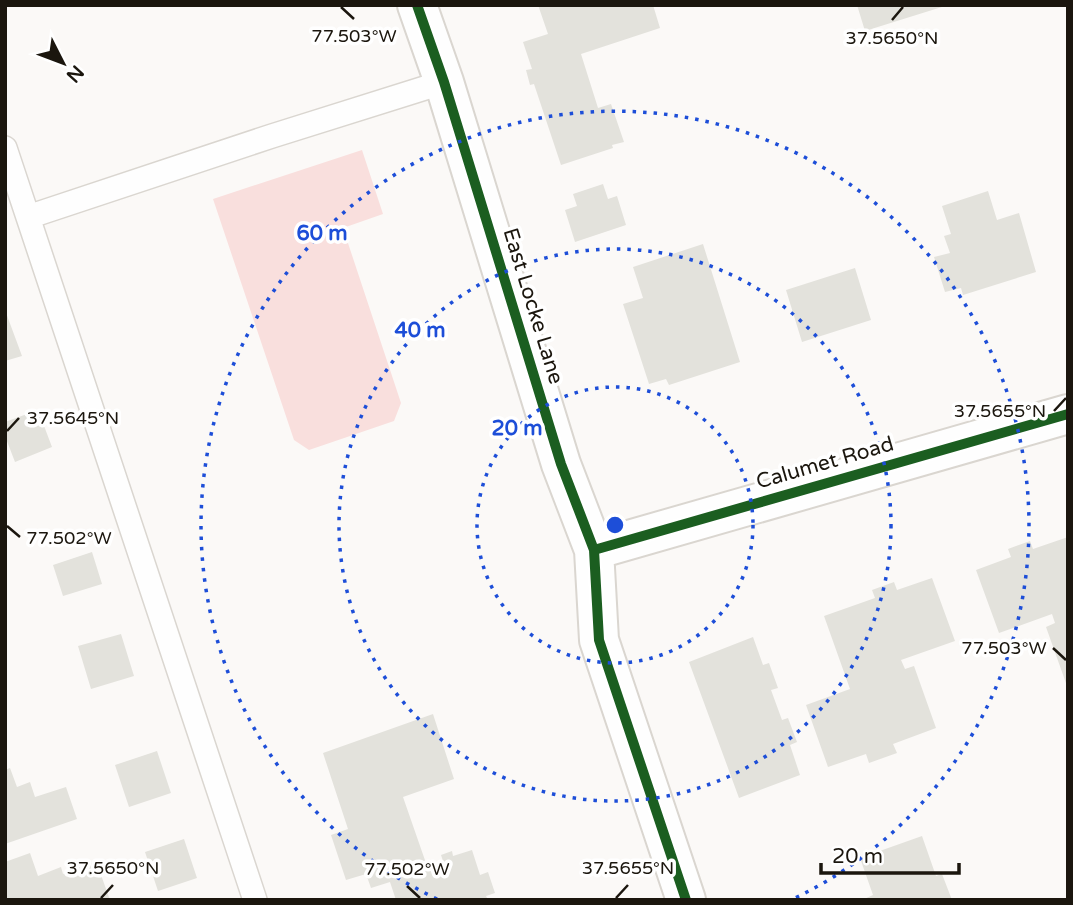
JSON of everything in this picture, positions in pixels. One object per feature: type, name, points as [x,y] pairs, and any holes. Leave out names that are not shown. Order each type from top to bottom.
[{"type":"street","name":"East Locke Lane","points":[[417,5],[444,82],[561,464],[594,550],[598,640],[686,900]]},
{"type":"street","name":"Calumet Road","points":[[594,550],[1068,414]]},
{"type":"lane","points":[[28,217],[444,82]]},
{"type":"lane","points":[[5,148],[255,900]]},
{"type":"shaded area","points":[[362,150],[383,214],[343,228],[401,403],[394,421],[309,450],[294,440],[213,199]]},
{"type":"building","points":[[538,5],[653,5],[660,28],[581,54],[598,108],[611,104],[624,142],[561,165],[534,84],[530,85],[526,70],[532,69],[523,42],[548,34]]},
{"type":"building","points":[[857,5],[944,5],[945,6],[865,31]]},
{"type":"building","points":[[603,184],[608,199],[617,196],[626,225],[575,242],[565,210],[577,206],[573,194]]},
{"type":"building","points":[[988,191],[997,220],[1019,213],[1036,272],[963,295],[961,288],[945,292],[934,257],[950,253],[944,236],[951,234],[942,206]]},
{"type":"building","points":[[703,244],[740,362],[669,385],[666,379],[649,384],[623,304],[643,298],[633,267]]},
{"type":"building","points":[[855,268],[871,320],[802,342],[786,290]]},
{"type":"building","points":[[5,310],[22,356],[5,361]]},
{"type":"building","points":[[38,410],[52,447],[15,462],[5,436],[5,422]]},
{"type":"building","points":[[1068,537],[1067,686],[1046,627],[1055,623],[1052,614],[999,633],[976,570],[1011,557],[1008,549],[1030,541],[1033,549]]},
{"type":"building","points":[[92,552],[102,584],[63,596],[53,565]]},
{"type":"building","points":[[932,578],[955,641],[901,660],[905,669],[914,666],[936,728],[893,744],[897,753],[869,763],[866,754],[828,767],[806,705],[850,689],[824,616],[875,598],[872,590],[894,582],[897,590]]},
{"type":"building","points":[[121,634],[134,676],[91,689],[78,646]]},
{"type":"building","points":[[753,637],[763,665],[769,663],[778,688],[771,690],[782,720],[788,718],[797,742],[790,745],[800,775],[739,798],[689,662]]},
{"type":"building","points":[[433,714],[454,779],[403,797],[427,866],[443,861],[441,855],[452,851],[453,856],[472,850],[480,875],[488,872],[495,893],[486,896],[488,900],[396,900],[390,882],[371,888],[366,874],[346,880],[331,835],[348,829],[323,753]]},
{"type":"building","points":[[157,751],[171,793],[129,807],[115,765]]},
{"type":"building","points":[[10,768],[17,787],[30,782],[35,797],[66,787],[77,819],[5,844],[5,770]]},
{"type":"building","points":[[922,836],[936,876],[942,874],[952,900],[862,900],[873,895],[860,858]]},
{"type":"building","points":[[184,839],[197,878],[158,891],[145,852]]},
{"type":"building","points":[[30,853],[38,876],[61,867],[63,874],[96,861],[110,900],[5,900],[5,862]]},
{"type":"cycle path","points":[[417,5],[444,82],[561,464],[594,550],[599,640],[686,900]]},
{"type":"cycle path","points":[[594,550],[1068,414]]}]
